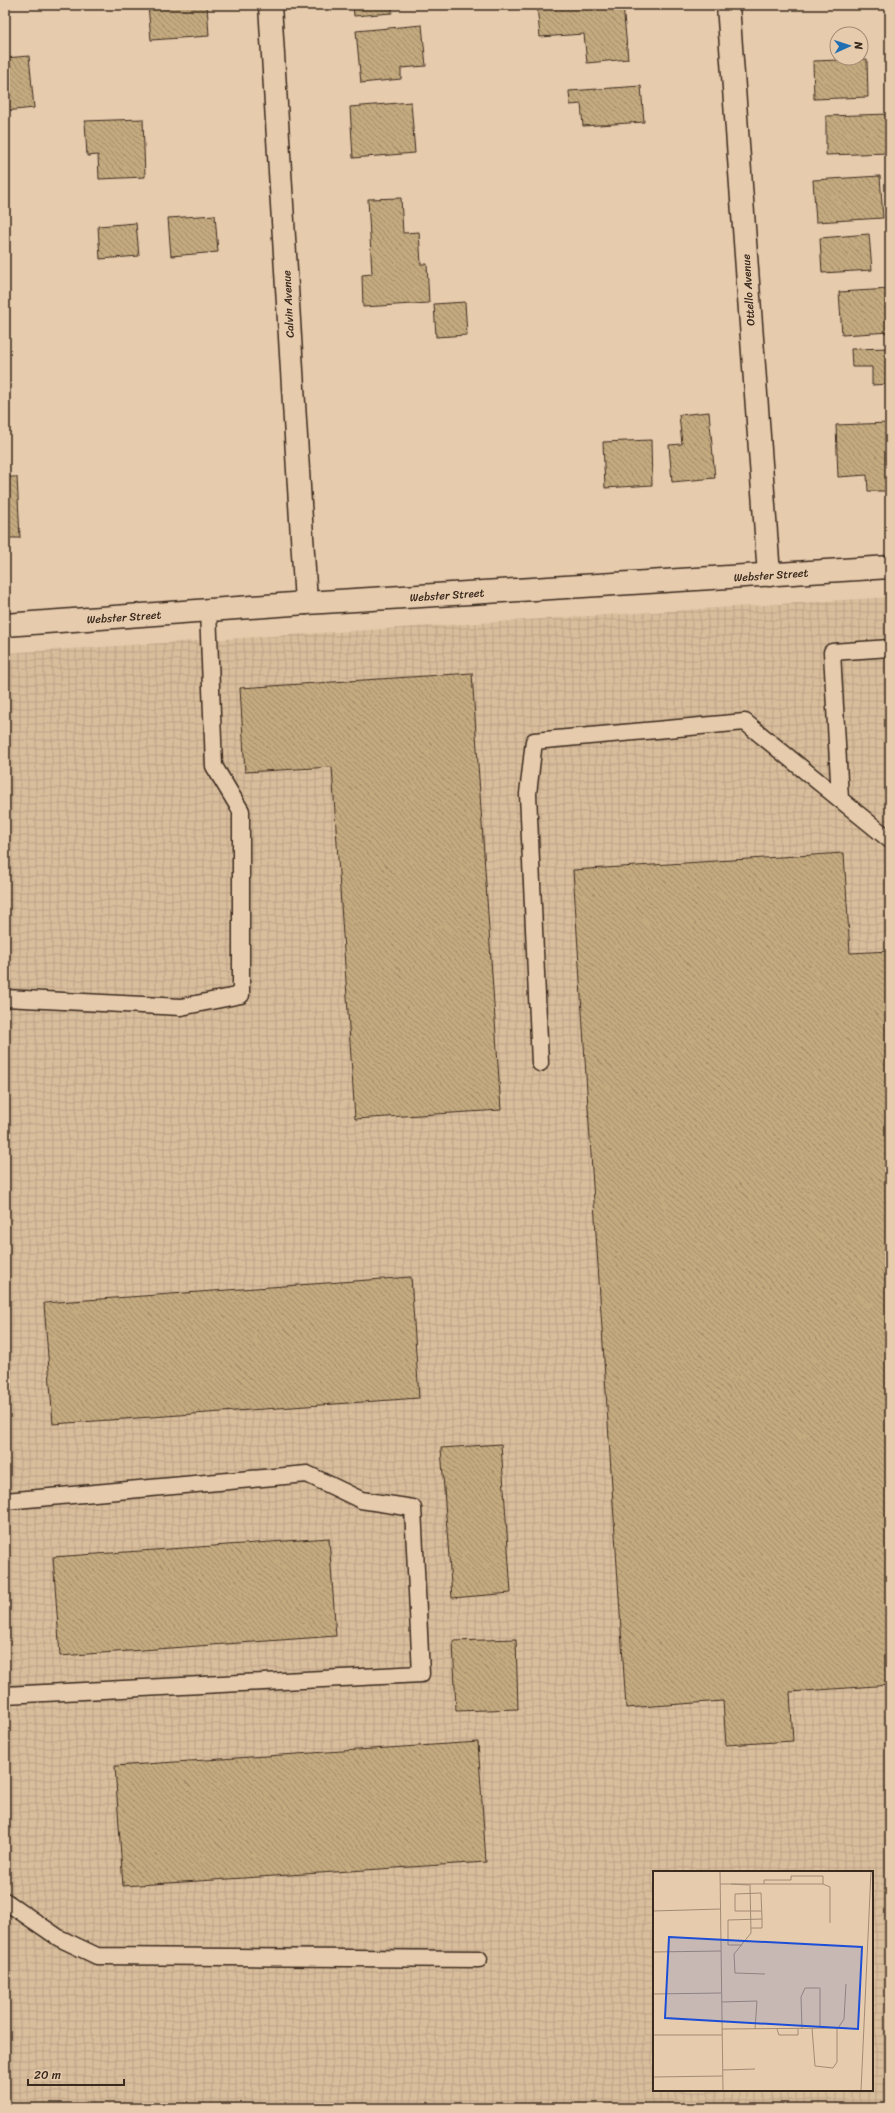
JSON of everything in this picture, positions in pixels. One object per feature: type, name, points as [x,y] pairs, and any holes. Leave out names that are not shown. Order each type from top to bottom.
[{"type":"street","name":"Calvin Avenue","points":[[270,5],[306,603]]},
{"type":"street","name":"Ottello Avenue","points":[[728,5],[769,575]]},
{"type":"street","name":"Webster Street","points":[[5,625],[306,603],[890,567]]},
{"type":"lane","points":[[5,998],[181,1007],[241,995],[241,811],[214,766],[208,610]]},
{"type":"lane","points":[[840,799],[832,652],[890,648]]},
{"type":"lane","points":[[540,1064],[528,794],[534,741],[745,722],[890,840]]},
{"type":"lane","points":[[5,1500],[307,1474],[361,1500],[414,1508],[421,1674],[5,1695]]},
{"type":"lane","points":[[5,1902],[59,1938],[97,1956],[479,1959]]},
{"type":"shaded area","points":[[890,597],[890,2108],[5,2108],[5,653]]},
{"type":"building","points":[[148,5],[207,5],[209,36],[151,40]]},
{"type":"building","points":[[353,5],[392,5],[392,13],[354,16]]},
{"type":"building","points":[[537,5],[623,5],[628,59],[587,63],[584,34],[540,37]]},
{"type":"building","points":[[422,25],[426,66],[401,68],[401,79],[361,83],[356,31]]},
{"type":"building","points":[[29,56],[34,108],[5,111],[5,58]]},
{"type":"building","points":[[829,60],[829,66],[867,66],[868,97],[814,99],[813,61]]},
{"type":"building","points":[[641,86],[644,122],[583,126],[581,104],[570,105],[569,91]]},
{"type":"building","points":[[411,102],[415,153],[353,158],[350,107]]},
{"type":"building","points":[[890,114],[890,153],[826,155],[826,116]]},
{"type":"building","points":[[143,119],[145,177],[99,179],[98,155],[87,156],[85,121]]},
{"type":"building","points":[[880,176],[883,218],[816,222],[813,180]]},
{"type":"building","points":[[401,198],[403,233],[419,232],[421,264],[427,264],[429,303],[363,307],[362,275],[372,274],[368,199]]},
{"type":"building","points":[[215,215],[218,252],[171,256],[168,218]]},
{"type":"building","points":[[136,223],[139,256],[100,259],[98,226]]},
{"type":"building","points":[[869,234],[872,270],[822,273],[820,238]]},
{"type":"building","points":[[890,289],[890,332],[842,335],[839,292]]},
{"type":"building","points":[[465,302],[467,335],[436,337],[434,304]]},
{"type":"building","points":[[890,348],[890,384],[872,385],[872,367],[852,367],[851,349]]},
{"type":"building","points":[[709,412],[715,478],[672,482],[669,445],[682,444],[679,415]]},
{"type":"building","points":[[890,423],[890,491],[868,491],[867,475],[838,477],[836,425]]},
{"type":"building","points":[[651,440],[652,485],[605,488],[603,442]]},
{"type":"building","points":[[5,477],[17,477],[20,538],[5,538]]},
{"type":"building","points":[[472,673],[501,1110],[355,1119],[332,767],[245,772],[240,688]]},
{"type":"building","points":[[844,853],[850,953],[890,951],[890,1685],[790,1692],[793,1741],[726,1745],[723,1701],[626,1708],[573,870]]},
{"type":"building","points":[[411,1277],[419,1398],[53,1424],[44,1303]]},
{"type":"building","points":[[501,1444],[511,1593],[452,1598],[441,1448]]},
{"type":"building","points":[[329,1538],[336,1636],[60,1656],[53,1557]]},
{"type":"building","points":[[516,1639],[518,1709],[456,1711],[453,1641]]},
{"type":"building","points":[[478,1742],[486,1862],[123,1886],[115,1766]]}]
